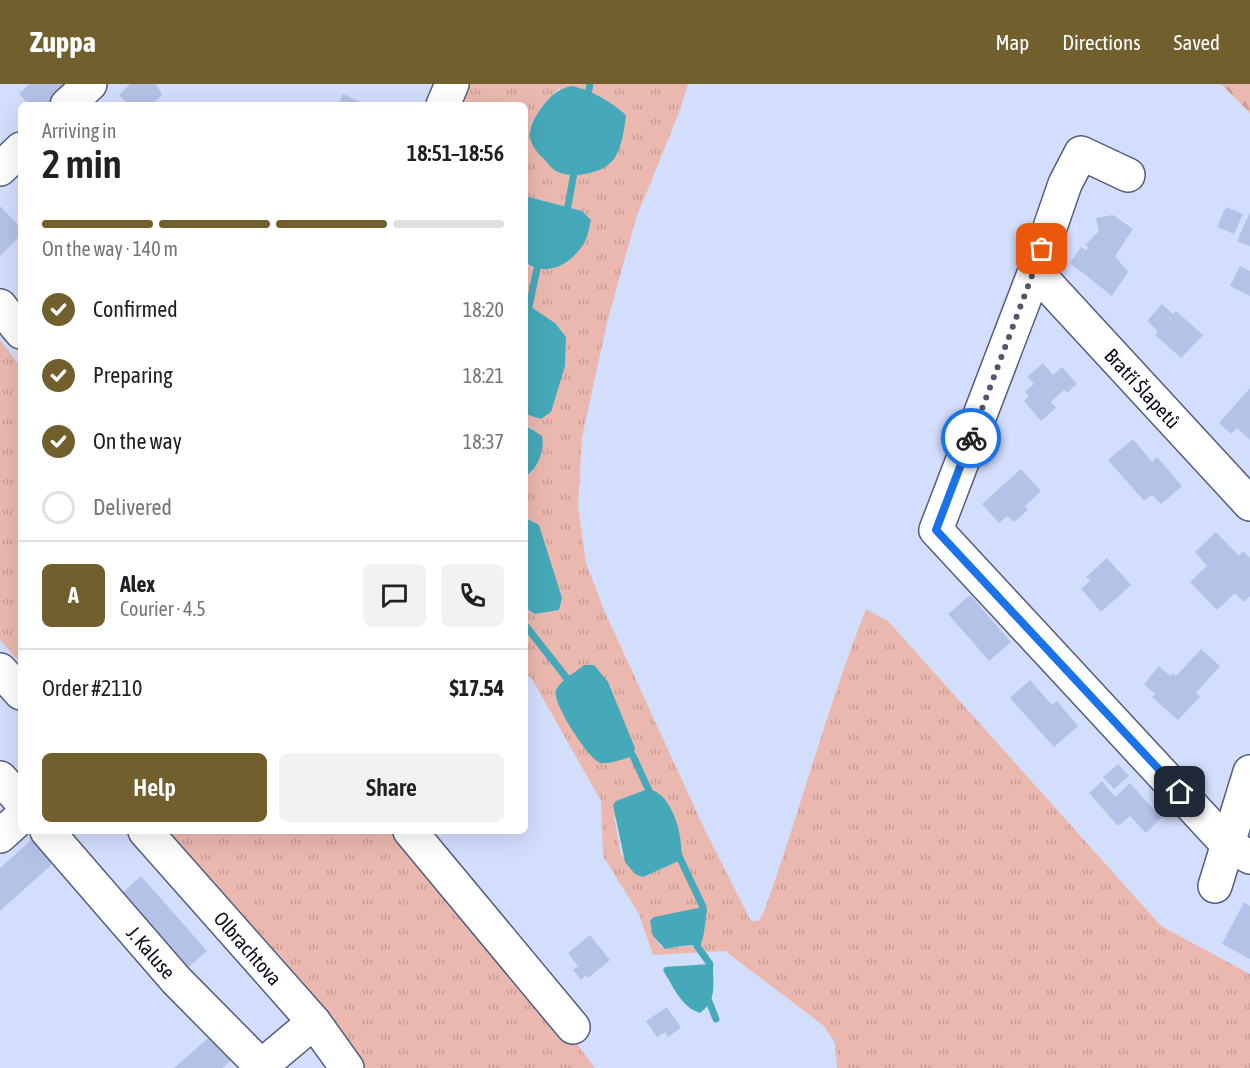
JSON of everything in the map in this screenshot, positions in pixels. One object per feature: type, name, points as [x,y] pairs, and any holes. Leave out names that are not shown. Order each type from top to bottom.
[{"type":"street","points":[[70,102],[90,84]]},
{"type":"street","points":[[444,102],[452,84]]},
{"type":"street","points":[[0,169],[18,152]]},
{"type":"street","points":[[1128,175],[1081,153],[1065,184],[1035,271],[936,530],[1239,851]]},
{"type":"street","name":"Bratří Šlapetů","points":[[1035,271],[1250,504]]},
{"type":"street","points":[[0,306],[18,328]]},
{"type":"street","points":[[0,670],[18,690]]},
{"type":"street","points":[[1215,886],[1239,851],[1250,772]]},
{"type":"street","points":[[0,778],[18,798]]},
{"type":"street","points":[[0,836],[18,820]]},
{"type":"street","name":"J. Kaluse","points":[[50,834],[176,980],[261,1067]]},
{"type":"street","name":"Olbrachtova","points":[[148,834],[314,1022],[347,1068]]},
{"type":"street","points":[[412,834],[573,1027]]},
{"type":"street","points":[[261,1067],[314,1022]]},
{"type":"green space","points":[[458,84],[688,84],[679,113],[636,218],[607,323],[582,437],[578,507],[586,563],[604,610],[704,828],[751,921],[758,921],[764,912],[866,609],[888,621],[1161,926],[1250,974],[1250,1068],[837,1068],[835,1043],[824,1026],[725,951],[653,955],[639,914],[603,856],[601,801],[528,676],[528,610],[535,614],[559,610],[562,598],[528,519],[528,475],[533,471],[532,428],[528,426],[528,415],[541,419],[565,366],[566,337],[555,323],[528,305],[528,264],[535,270],[591,220],[582,211],[528,197],[528,102],[452,102]],"holes":[[[559,88],[614,160],[608,165],[588,172],[558,172],[531,123]],[[614,816],[681,860],[643,877],[621,854]],[[653,936],[697,946],[661,947]]]},
{"type":"green space","points":[[1221,84],[1250,84],[1250,113]]},
{"type":"green space","points":[[0,340],[18,363],[18,661],[0,640]]},
{"type":"green space","points":[[170,834],[406,834],[556,1016],[595,1068],[363,1068],[242,917]]},
{"type":"shaded area","points":[[572,86],[601,97],[626,115],[621,144],[614,159],[603,168],[580,175],[565,174],[555,170],[534,148],[530,136],[535,117],[547,101],[558,91]]},
{"type":"shaded area","points":[[528,197],[582,211],[591,220],[584,243],[572,258],[558,267],[541,269],[528,264]]},
{"type":"shaded area","points":[[528,305],[555,323],[566,337],[565,366],[551,412],[541,419],[528,415]]},
{"type":"shaded area","points":[[528,427],[542,436],[543,442],[537,464],[528,475]]},
{"type":"shaded area","points":[[528,520],[539,525],[562,598],[559,610],[535,614],[528,610]]},
{"type":"shaded area","points":[[584,665],[594,665],[608,682],[635,748],[633,756],[613,762],[601,763],[595,760],[580,742],[559,706],[556,696],[558,686]]},
{"type":"shaded area","points":[[648,789],[657,792],[670,807],[681,840],[681,860],[643,877],[635,874],[625,862],[613,805],[616,801]]},
{"type":"shaded area","points":[[703,907],[707,909],[704,935],[699,944],[665,949],[653,936],[650,921],[654,917]]},
{"type":"shaded area","points":[[710,964],[713,966],[712,998],[700,1013],[683,1001],[663,970],[665,967]]},
{"type":"building","points":[[29,84],[67,84],[49,102],[26,102],[19,94]]},
{"type":"building","points":[[130,84],[156,84],[162,95],[155,102],[126,102],[119,95]]},
{"type":"building","points":[[343,94],[360,102],[339,102]]},
{"type":"building","points":[[0,206],[18,225],[18,238],[0,256]]},
{"type":"building","points":[[1226,207],[1243,214],[1234,234],[1217,227]]},
{"type":"building","points":[[1250,212],[1250,246],[1237,241]]},
{"type":"building","points":[[1113,215],[1133,229],[1115,256],[1128,272],[1112,296],[1070,263],[1081,247],[1086,250],[1088,247],[1085,245],[1099,231],[1096,218]]},
{"type":"building","points":[[1240,266],[1250,271],[1250,296],[1230,286]]},
{"type":"building","points":[[1162,304],[1173,314],[1176,311],[1203,335],[1181,358],[1155,335],[1158,331],[1147,321]]},
{"type":"building","points":[[1043,363],[1053,375],[1062,367],[1077,384],[1067,393],[1064,390],[1051,402],[1056,408],[1041,421],[1024,401],[1029,396],[1025,391],[1034,384],[1027,377]]},
{"type":"building","points":[[1250,388],[1250,440],[1237,428],[1231,434],[1219,423]]},
{"type":"building","points":[[1133,439],[1152,462],[1157,457],[1182,486],[1161,504],[1152,495],[1144,501],[1108,460]]},
{"type":"building","points":[[1021,469],[1041,491],[1025,506],[1028,510],[1014,522],[1007,516],[999,523],[982,504]]},
{"type":"building","points":[[1216,532],[1239,556],[1243,551],[1250,558],[1250,596],[1244,602],[1235,593],[1217,610],[1190,582],[1207,566],[1195,552]]},
{"type":"building","points":[[1107,558],[1131,585],[1101,612],[1081,589],[1090,581],[1086,577]]},
{"type":"building","points":[[970,595],[1011,642],[989,661],[948,614]]},
{"type":"building","points":[[1201,649],[1220,666],[1196,693],[1200,697],[1178,720],[1152,697],[1155,694],[1144,684],[1159,666],[1170,676],[1173,673],[1176,676]]},
{"type":"building","points":[[1030,680],[1052,705],[1057,701],[1078,726],[1054,747],[1010,698]]},
{"type":"building","points":[[1118,764],[1129,776],[1114,789],[1103,777]]},
{"type":"building","points":[[1102,781],[1115,797],[1130,783],[1161,818],[1146,833],[1130,816],[1118,826],[1089,793]]},
{"type":"building","points":[[38,834],[59,858],[0,911],[0,868]]},
{"type":"building","points":[[141,876],[207,951],[183,972],[117,898]]},
{"type":"building","points":[[1244,902],[1250,906],[1250,959],[1222,944]]},
{"type":"building","points":[[590,935],[610,960],[588,978],[586,975],[581,980],[573,970],[578,966],[568,953]]},
{"type":"building","points":[[667,1007],[681,1028],[668,1037],[665,1032],[657,1037],[646,1021]]},
{"type":"building","points":[[212,1035],[232,1060],[222,1068],[174,1068]]},
{"type":"waterway","points":[[587,99],[590,84]]},
{"type":"waterway","points":[[565,214],[575,167]]},
{"type":"waterway","points":[[528,311],[538,264]]},
{"type":"waterway","points":[[528,629],[573,686]]},
{"type":"waterway","points":[[627,749],[633,756],[651,795]]},
{"type":"waterway","points":[[678,854],[703,907],[702,915]]},
{"type":"waterway","points":[[699,938],[697,946],[710,964],[709,970]]},
{"type":"waterway","points":[[708,999],[716,1019]]},
{"type":"way so far","points":[[971,438],[1042,249]]},
{"type":"route","points":[[971,438],[936,530],[1180,792]]}]
